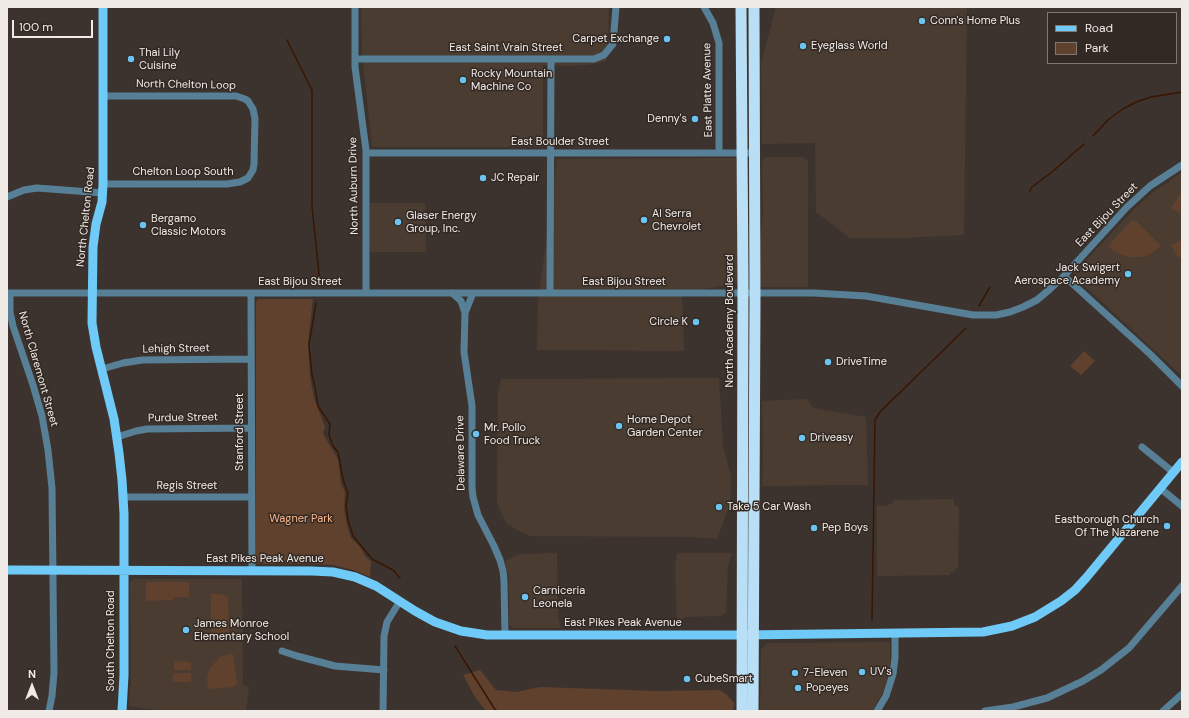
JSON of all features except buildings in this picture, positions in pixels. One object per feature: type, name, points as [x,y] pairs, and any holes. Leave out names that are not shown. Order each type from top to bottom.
[{"type":"highway","name":"North Academy Boulevard","points":[[740,9],[743,153],[742,711]]},
{"type":"highway","points":[[754,711],[755,9]]},
{"type":"main road","name":"North Chelton Road","points":[[103,7],[103,188],[93,247],[93,334],[117,437],[123,497],[123,571]]},
{"type":"main road","name":"East Pikes Peak Avenue","points":[[7,570],[312,570],[338,573],[366,582],[384,591],[426,618],[450,628],[474,633],[505,635],[754,635],[983,632],[1012,626],[1035,617],[1075,590],[1182,462]]},
{"type":"main road","name":"South Chelton Road","points":[[123,571],[124,711]]},
{"type":"street","name":"North Auburn Drive","points":[[355,7],[355,67],[365,135],[366,153],[366,293]]},
{"type":"street","name":"East Saint Vrain Street","points":[[355,59],[594,59],[604,55],[613,44],[616,7]]},
{"type":"street","name":"East Platte Avenue","points":[[704,7],[713,23],[719,43],[719,153]]},
{"type":"street","points":[[550,293],[551,60]]},
{"type":"street","name":"North Chelton Loop","points":[[103,96],[241,97],[248,101],[253,109],[255,119],[255,142]]},
{"type":"street","name":"Chelton Loop South","points":[[7,197],[24,190],[37,188],[103,188],[227,184],[240,182],[248,178],[253,170],[255,142]]},
{"type":"street","name":"East Boulder Street","points":[[366,153],[755,153]]},
{"type":"street","name":"East Bijou Street","points":[[8,293],[814,293],[866,296],[973,315],[991,315],[1010,312],[1036,300],[1064,276],[1127,207],[1150,186],[1182,165]]},
{"type":"street","points":[[1064,276],[1150,354],[1182,386]]},
{"type":"street","name":"North Claremont Street","points":[[8,293],[13,326],[38,400],[48,450],[52,488],[54,673],[49,711]]},
{"type":"street","name":"Stanford Street","points":[[251,293],[252,571]]},
{"type":"street","points":[[452,293],[461,301],[465,313]]},
{"type":"street","name":"Delaware Drive","points":[[473,293],[465,313],[464,352],[472,406],[472,488],[478,515],[494,546],[503,571],[505,635]]},
{"type":"street","name":"Lehigh Street","points":[[102,369],[123,363],[142,360],[251,359]]},
{"type":"street","name":"Purdue Street","points":[[117,437],[147,429],[251,428]]},
{"type":"street","points":[[1142,447],[1173,472]]},
{"type":"street","points":[[1160,488],[1182,506]]},
{"type":"street","name":"Regis Street","points":[[123,497],[251,497]]},
{"type":"street","points":[[985,711],[1012,707],[1047,698],[1089,678],[1129,648],[1182,586]]},
{"type":"street","points":[[383,711],[385,628],[400,601]]},
{"type":"street","points":[[877,711],[886,696],[893,674],[895,658],[895,633]]},
{"type":"street","points":[[282,651],[335,666],[384,670]]},
{"type":"street","points":[[1163,711],[1182,694]]},
{"type":"shaded area","points":[[361,7],[609,7],[606,61],[588,65],[543,65],[543,147],[372,147],[362,52]]},
{"type":"shaded area","points":[[776,7],[967,7],[964,235],[904,238],[850,238],[816,212],[815,143],[762,144],[761,64]]},
{"type":"shaded area","points":[[767,157],[803,157],[808,161],[808,287],[763,287],[760,285],[759,250],[763,214],[762,162],[763,159]]},
{"type":"shaded area","name":"Al Serra Chevrolet","points":[[736,158],[743,282],[682,293],[684,351],[537,350],[538,303],[557,159]]},
{"type":"shaded area","name":"Jack Swigert Aerospace Academy","points":[[1182,172],[1182,376],[1073,275],[1136,207],[1151,194]]},
{"type":"shaded area","name":"Glaser Energy Group, Inc.","points":[[370,203],[425,203],[426,252],[370,252]]},
{"type":"shaded area","points":[[719,378],[723,446],[731,476],[730,504],[717,539],[692,537],[530,536],[506,523],[497,503],[498,393],[501,379]]},
{"type":"shaded area","points":[[807,399],[813,408],[866,417],[868,485],[762,486],[762,401]]},
{"type":"shaded area","points":[[954,499],[954,505],[959,507],[958,567],[954,570],[954,572],[950,572],[950,575],[877,576],[877,505],[886,506],[893,503],[893,500]]},
{"type":"shaded area","points":[[557,553],[558,617],[561,628],[513,628],[509,621],[509,579],[505,561],[519,554]]},
{"type":"shaded area","points":[[677,553],[732,553],[728,566],[726,612],[721,616],[685,617],[677,622],[675,568]]},
{"type":"shaded area","name":"James Monroe Elementary School","points":[[134,579],[242,579],[243,685],[249,687],[246,711],[162,711],[129,706],[131,678],[130,582]]},
{"type":"shaded area","points":[[890,642],[890,666],[887,680],[883,692],[872,711],[760,711],[761,649],[767,643]]},
{"type":"green space","points":[[1182,191],[1182,209],[1179,213],[1171,208]]},
{"type":"green space","points":[[1131,221],[1136,221],[1161,246],[1149,255],[1129,257],[1120,254],[1108,246]]},
{"type":"green space","points":[[1182,239],[1182,256],[1178,258],[1171,245]]},
{"type":"green space","name":"Wagner Park","points":[[258,299],[313,299],[308,342],[310,377],[314,398],[325,427],[323,433],[338,459],[341,484],[345,492],[344,509],[351,538],[361,548],[365,556],[371,562],[370,577],[353,570],[333,565],[259,564],[256,562],[256,302]]},
{"type":"green space","points":[[1084,351],[1095,361],[1081,375],[1070,366]]},
{"type":"green space","points":[[146,582],[189,582],[189,597],[173,597],[173,600],[146,601]]},
{"type":"green space","points":[[211,594],[221,594],[228,597],[229,634],[211,633]]},
{"type":"green space","points":[[233,654],[237,683],[234,687],[208,689],[207,677],[210,668],[220,657]]},
{"type":"green space","points":[[174,661],[191,662],[191,670],[174,670]]},
{"type":"green space","points":[[480,670],[496,690],[516,692],[540,687],[656,691],[719,690],[726,694],[734,703],[733,711],[486,711],[475,697],[463,675]]},
{"type":"green space","points":[[173,673],[191,673],[191,682],[173,682]]},
{"type":"waterway","points":[[287,40],[312,90],[312,206],[319,280]]},
{"type":"waterway","points":[[1093,136],[1109,119],[1136,102],[1151,97],[1182,92]]},
{"type":"waterway","points":[[1030,191],[1032,187],[1084,144]]},
{"type":"waterway","points":[[979,306],[990,287]]},
{"type":"waterway","points":[[316,303],[309,345],[312,375],[318,406],[330,424],[329,435],[333,446],[338,452],[343,479],[348,493],[346,505],[348,520],[353,536],[372,559],[393,570],[400,578]]},
{"type":"waterway","points":[[872,620],[875,420],[880,412],[966,328]]},
{"type":"waterway","points":[[455,646],[497,711]]},
{"type":"place","name":"Conn's Home Plus","points":[[922,21]]},
{"type":"place","name":"Carpet Exchange","points":[[667,39]]},
{"type":"place","name":"Eyeglass World","points":[[803,46]]},
{"type":"place","name":"Thai Lily Cuisine","points":[[131,59]]},
{"type":"place","name":"Rocky Mountain Machine Co","points":[[463,80]]},
{"type":"place","name":"Denny's","points":[[695,119]]},
{"type":"place","name":"JC Repair","points":[[483,178]]},
{"type":"place","name":"Al Serra Chevrolet","points":[[644,220]]},
{"type":"place","name":"Glaser Energy Group, Inc.","points":[[398,222]]},
{"type":"place","name":"Bergamo Classic Motors","points":[[143,225]]},
{"type":"place","name":"Jack Swigert Aerospace Academy","points":[[1128,274]]},
{"type":"place","name":"Circle K","points":[[696,322]]},
{"type":"place","name":"DriveTime","points":[[828,362]]},
{"type":"place","name":"Home Depot Garden Center","points":[[619,426]]},
{"type":"place","name":"Mr. Pollo Food Truck","points":[[476,434]]},
{"type":"place","name":"Driveasy","points":[[802,438]]},
{"type":"place","name":"Take 5 Car Wash","points":[[719,507]]},
{"type":"place","name":"Eastborough Church Of The Nazarene","points":[[1167,526]]},
{"type":"place","name":"Pep Boys","points":[[814,528]]},
{"type":"place","name":"Carniceria Leonela","points":[[525,597]]},
{"type":"place","name":"James Monroe Elementary School","points":[[186,630]]},
{"type":"place","name":"UV's","points":[[862,672]]},
{"type":"place","name":"7-Eleven","points":[[795,673]]},
{"type":"place","name":"CubeSmart","points":[[687,679]]},
{"type":"place","name":"Popeyes","points":[[798,688]]}]
